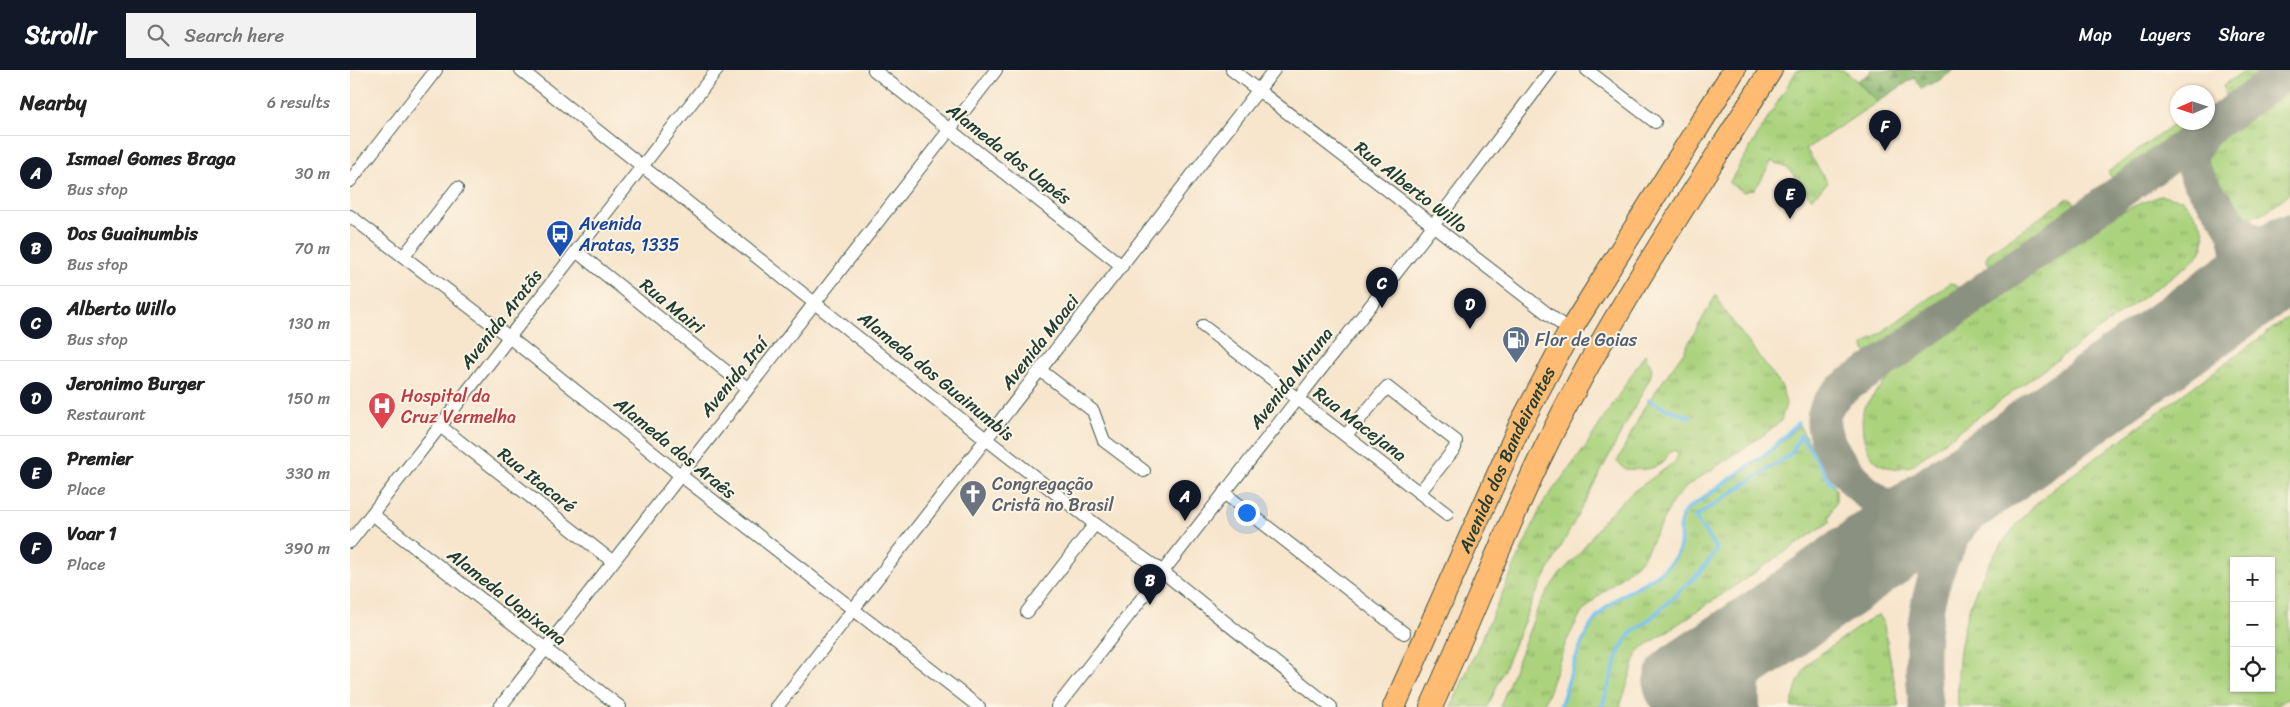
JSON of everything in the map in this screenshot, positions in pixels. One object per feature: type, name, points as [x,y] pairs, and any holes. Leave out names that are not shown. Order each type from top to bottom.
[{"type":"highway","name":"Avenida dos Bandeirantes","points":[[1394,707],[1520,425],[1570,331],[1734,70]]},
{"type":"highway","name":"Avenida dos Bandeirantes","points":[[1431,707],[1516,512],[1576,387],[1634,285],[1771,70]]},
{"type":"street","points":[[350,181],[436,70]]},
{"type":"street","name":"Alameda dos Guainumbis","points":[[521,70],[816,302],[986,439],[1095,524],[1162,572],[1331,707]]},
{"type":"street","name":"Avenida Aratãs","points":[[350,542],[717,70]]},
{"type":"street","name":"Alameda dos Uapés","points":[[874,70],[1122,266]]},
{"type":"street","name":"Avenida Iraí","points":[[500,707],[678,474],[816,302],[996,70]]},
{"type":"street","name":"Rua Alberto Willo","points":[[1232,70],[1570,331]]},
{"type":"street","name":"Avenida Moaci","points":[[777,707],[1274,70]]},
{"type":"street","name":"Avenida Miruna","points":[[1057,707],[1432,226],[1551,70]]},
{"type":"street","points":[[1587,70],[1655,122]]},
{"type":"street","points":[[404,256],[457,188]]},
{"type":"street","name":"Alameda dos Araês","points":[[350,216],[510,337],[678,474],[979,707]]},
{"type":"street","name":"Rua Mairi","points":[[576,252],[747,388]]},
{"type":"street","name":"Rua Macejana","points":[[1203,326],[1447,514]]},
{"type":"street","points":[[1040,370],[1093,411],[1104,441],[1144,471]]},
{"type":"street","points":[[1346,435],[1386,386],[1440,427],[1454,439],[1456,445],[1420,492]]},
{"type":"street","name":"Rua Itacaré","points":[[440,426],[612,561]]},
{"type":"street","points":[[1224,493],[1404,633]]},
{"type":"street","name":"Alameda Uapixana","points":[[372,514],[620,707]]},
{"type":"street","points":[[1027,612],[1095,524]]},
{"type":"green space","points":[[1797,70],[1843,70],[1857,81],[1877,102],[1806,149],[1828,183],[1811,198],[1789,169],[1772,161],[1755,189],[1744,192],[1729,183]]},
{"type":"green space","points":[[1870,70],[1954,70],[1938,81],[1921,88],[1914,78],[1877,102],[1857,81],[1871,72]]},
{"type":"green space","points":[[2245,70],[2277,70],[2239,96],[2232,98],[2226,95],[2223,86]]},
{"type":"green space","points":[[2290,81],[2290,193],[2261,214],[2251,217],[2245,216],[2230,206],[2216,190],[2207,173],[2203,163],[2203,156],[2208,140]]},
{"type":"green space","points":[[2170,127],[2170,130],[2191,130],[2186,136],[2122,181],[2114,181],[2108,172]]},
{"type":"green space","points":[[2161,196],[2182,199],[2203,228],[2204,244],[2193,261],[1911,466],[1892,468],[1875,460],[1863,435],[1864,407],[1902,365],[1969,310],[2068,243],[2098,224],[2145,201]]},
{"type":"green space","points":[[2068,198],[2074,201],[2074,209],[2069,216],[1997,268],[1990,267],[1986,259],[1988,254]]},
{"type":"green space","points":[[1950,283],[1955,284],[1959,289],[1957,297],[1879,354],[1871,355],[1865,351],[1864,345]]},
{"type":"green space","points":[[1716,295],[1723,309],[1782,387],[1786,404],[1781,421],[1762,436],[1690,484],[1674,499],[1643,558],[1596,598],[1580,615],[1566,642],[1543,707],[1500,707],[1539,605],[1558,576],[1580,553],[1604,519],[1630,494],[1676,461],[1678,454],[1675,450],[1669,453],[1664,461],[1656,467],[1640,470],[1625,469],[1617,462],[1645,406],[1683,353]]},
{"type":"green space","points":[[2290,316],[2290,697],[2275,707],[1958,707],[1958,680],[1963,631],[1978,585],[1989,563],[2003,542],[2036,504],[2053,489]]},
{"type":"green space","points":[[1645,354],[1652,369],[1650,378],[1533,600],[1488,707],[1451,707],[1543,503],[1584,449]]},
{"type":"green space","points":[[1799,425],[1836,490],[1836,502],[1828,519],[1831,521],[1638,651],[1620,707],[1561,707],[1580,649],[1594,623],[1616,601],[1657,576],[1677,556],[1681,545],[1681,521],[1686,510],[1770,453]]},
{"type":"green space","points":[[1879,615],[1883,621],[1899,707],[1791,707],[1798,682],[1809,662],[1873,617]]},
{"type":"waterway","points":[[1649,400],[1664,408],[1690,417]]},
{"type":"waterway","points":[[1560,707],[1579,649],[1593,622],[1615,600],[1663,570],[1676,556],[1681,544],[1681,521],[1686,510],[1769,452],[1798,423]]},
{"type":"waterway","points":[[1602,707],[1620,649],[1630,634],[1651,618],[1699,573],[1717,550],[1695,517],[1791,454],[1801,435],[1832,484]]},
{"type":"taxiway","points":[[1946,502],[1925,509],[1903,510],[1889,507],[1867,493],[1845,468],[1828,440],[1824,427],[1824,415],[1832,399],[1845,387],[1876,367],[2290,70]]},
{"type":"taxiway","points":[[2202,135],[2192,154],[2192,164],[2200,181],[2230,222]]},
{"type":"taxiway","points":[[2218,309],[2231,287],[2238,267],[2237,246],[2230,222],[2257,242],[2290,246]]},
{"type":"taxiway","points":[[1926,707],[1922,668],[1923,632],[1929,599],[1939,567],[1953,538],[1971,509],[1992,480],[2017,451]]},
{"type":"taxiway","points":[[1743,707],[1743,681],[1747,662],[1757,645],[1773,625]]},
{"type":"taxiway","points":[[1701,674],[1724,707]]},
{"type":"runway","points":[[1686,683],[1773,625],[2290,257]]},
{"type":"place","name":"Voar 1","points":[[1885,151]]},
{"type":"place","name":"Premier","points":[[1790,219]]},
{"type":"place","name":"Avenida Aratas, 1335","points":[[560,258]]},
{"type":"place","name":"Alberto Willo","points":[[1382,308]]},
{"type":"place","name":"Jeronimo Burger","points":[[1470,329]]},
{"type":"place","name":"Flor de Goias","points":[[1516,364]]},
{"type":"place","name":"Hospital da Cruz Vermelha","points":[[382,430]]},
{"type":"place","name":"Congregação Cristã no Brasil","points":[[973,518]]},
{"type":"place","name":"Ismael Gomes Braga","points":[[1185,521]]},
{"type":"place","name":"Dos Guainumbis","points":[[1150,605]]}]
